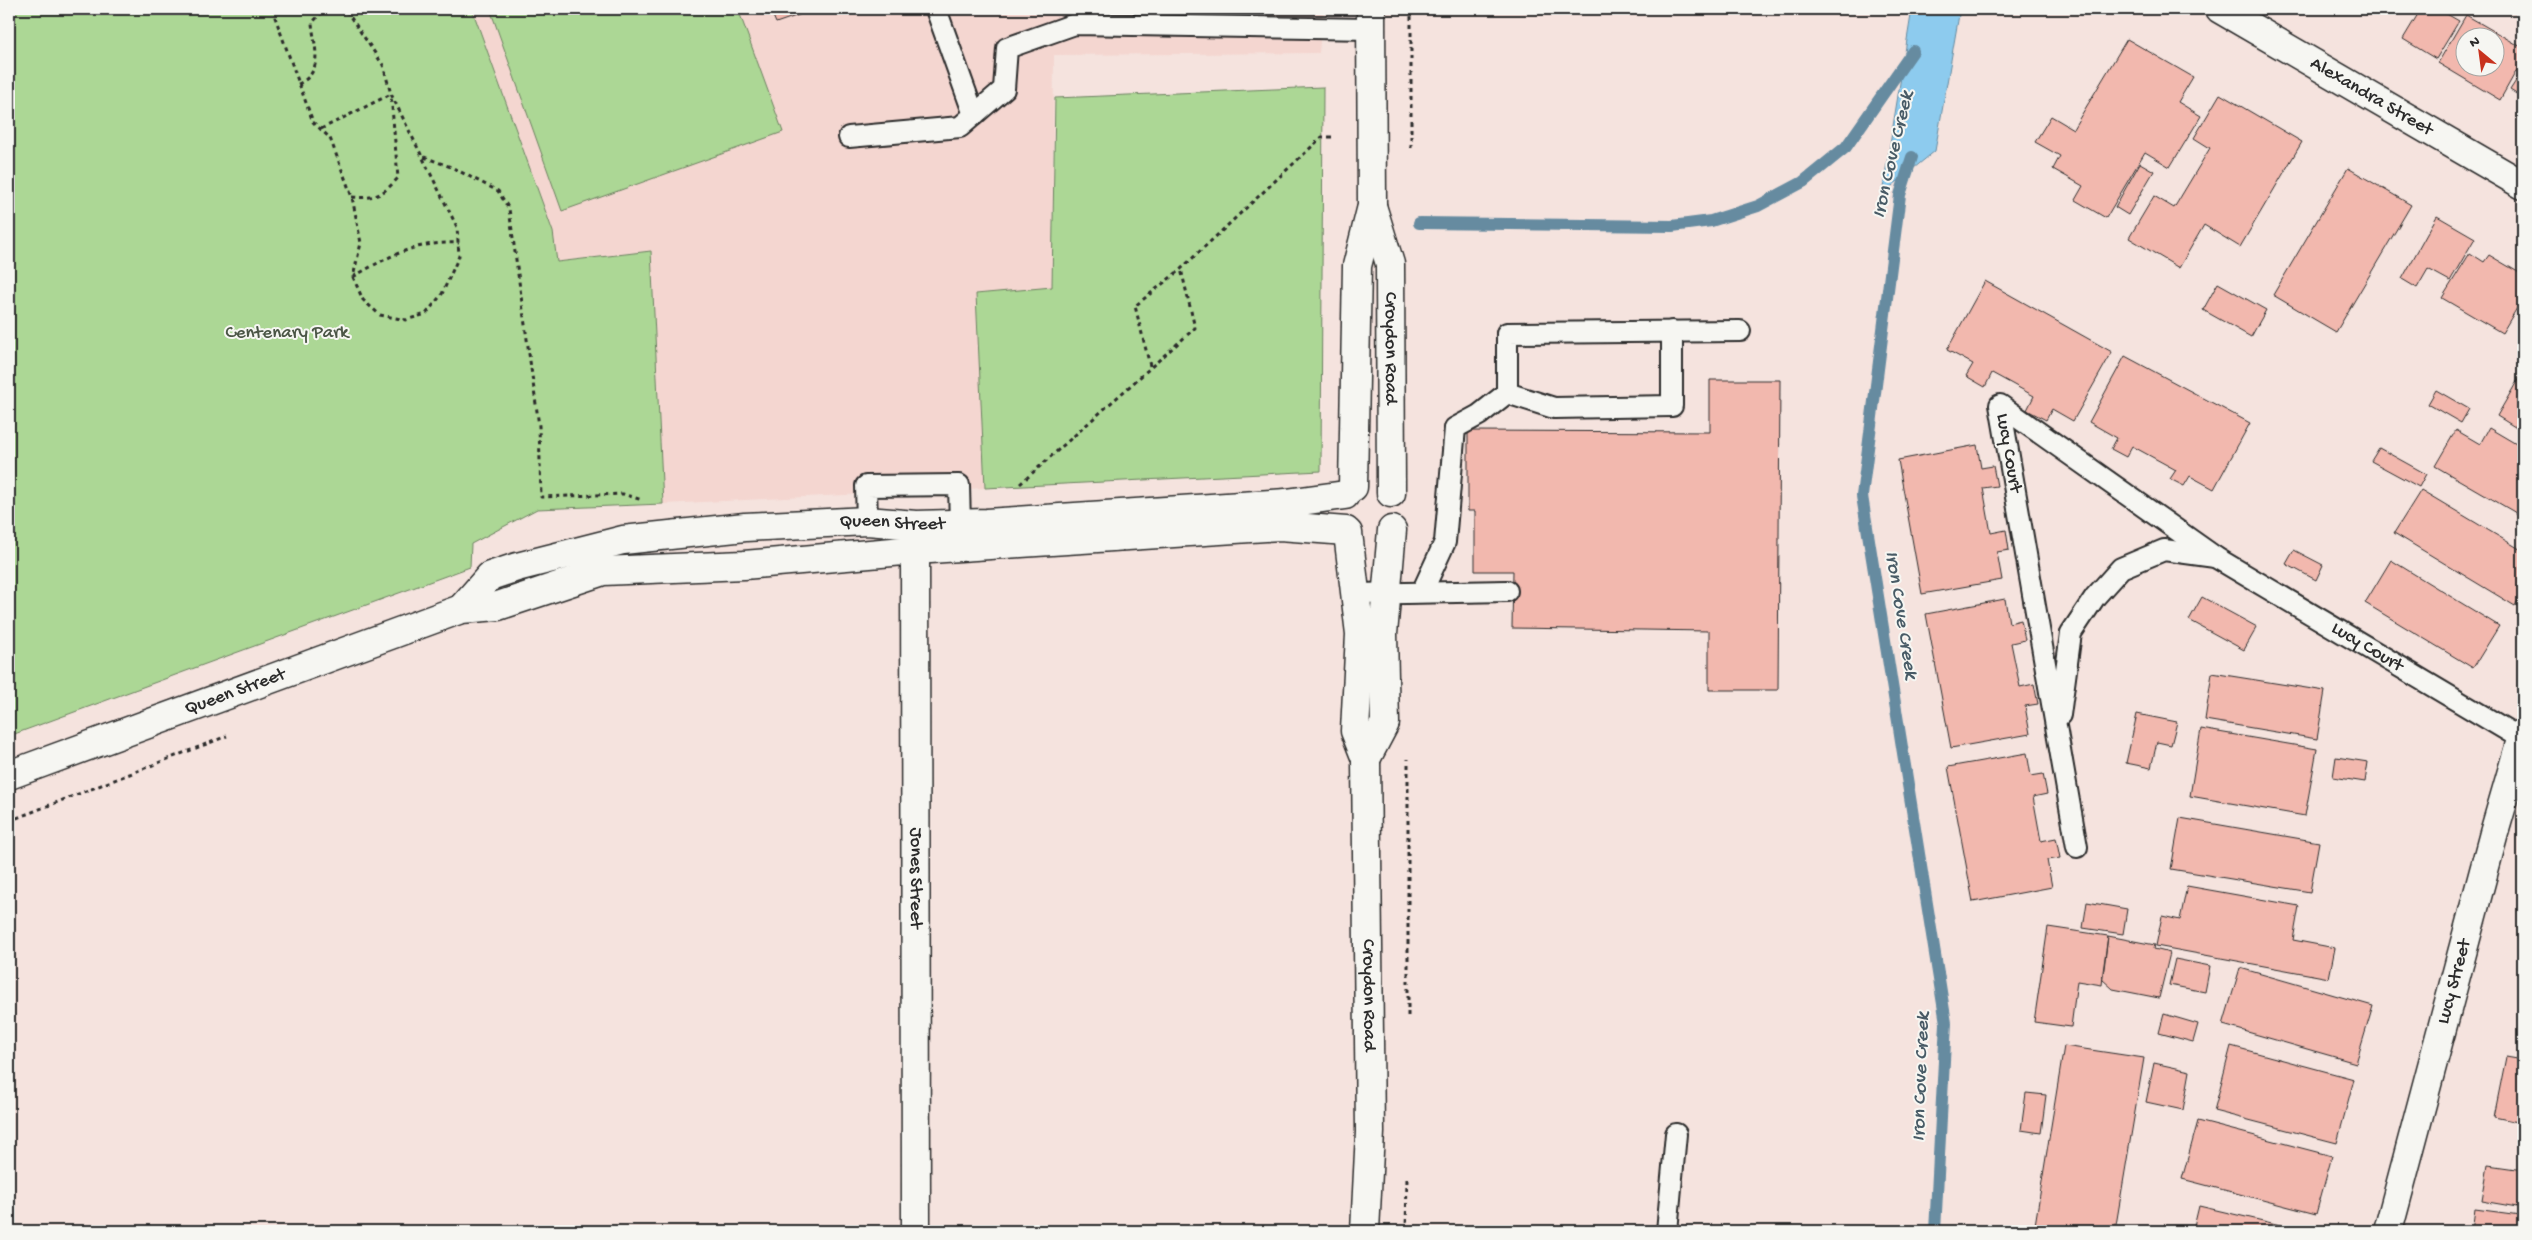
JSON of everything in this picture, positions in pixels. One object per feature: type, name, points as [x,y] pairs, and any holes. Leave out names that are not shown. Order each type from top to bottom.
[{"type":"street","name":"Alexandra Street","points":[[2220,9],[2523,185]]},
{"type":"street","name":"Croydon Road","points":[[1349,491],[1356,266],[1372,206],[1371,19]]},
{"type":"street","name":"Croydon Road","points":[[1372,206],[1390,264],[1391,493]]},
{"type":"street","points":[[1361,483],[1378,484],[1391,493],[1398,511],[1397,521],[1392,530],[1385,536],[1366,541],[1356,539],[1347,532],[1339,515],[1340,504],[1349,491],[1361,483]]},
{"type":"street","name":"Queen Street","points":[[9,775],[461,609],[498,606],[603,571],[744,565],[915,537],[960,525],[1286,504],[1349,491]]},
{"type":"street","name":"Queen Street","points":[[461,609],[490,576],[517,567],[623,540],[745,527],[868,521],[915,537],[1280,526],[1347,532]]},
{"type":"street","name":"Croydon Road","points":[[1366,759],[1385,723],[1383,634],[1392,530]]},
{"type":"street","name":"Croydon Road","points":[[1347,532],[1360,634],[1355,731],[1366,759],[1370,1132],[1365,1231]]},
{"type":"street","name":"Jones Street","points":[[915,537],[916,1231]]},
{"type":"street","name":"Lucy Street","points":[[2388,1231],[2522,736]]},
{"type":"lane","points":[[936,9],[974,115]]},
{"type":"lane","points":[[849,137],[960,127],[1004,89],[1007,48],[1075,24],[1371,19]]},
{"type":"lane","points":[[1507,394],[1507,333],[1740,331]]},
{"type":"lane","points":[[1507,394],[1554,408],[1672,406],[1672,332]]},
{"type":"lane","points":[[1422,592],[1445,542],[1455,428],[1479,415],[1507,394]]},
{"type":"lane","name":"Lucy Court","points":[[2077,847],[2000,405],[2215,557],[2522,736]]},
{"type":"lane","points":[[868,521],[866,486],[958,484],[960,525]]},
{"type":"lane","name":"Lucy Court","points":[[2057,732],[2071,633],[2101,590],[2121,568],[2164,550],[2215,557]]},
{"type":"lane","points":[[1355,594],[1387,592],[1507,592]]},
{"type":"lane","points":[[1667,1231],[1676,1134]]},
{"type":"path","points":[[272,9],[313,122],[330,138],[352,197],[361,243],[353,276],[363,300],[380,315],[406,320],[426,314],[442,294],[459,256],[459,243],[457,227],[424,157],[391,94]]},
{"type":"path","points":[[298,84],[308,80],[315,69],[318,57],[312,23],[325,9]]},
{"type":"path","points":[[345,9],[383,65],[391,94],[398,178],[383,194],[366,198],[352,197]]},
{"type":"path","points":[[320,129],[391,94]]},
{"type":"path","points":[[1150,366],[1135,306],[1181,268],[1322,137],[1371,135]]},
{"type":"path","points":[[424,157],[451,167],[498,191],[509,209],[539,426],[541,496],[623,494],[650,503]]},
{"type":"path","points":[[353,276],[393,254],[440,242],[459,243]]},
{"type":"path","points":[[1018,487],[1150,366],[1196,328],[1181,268]]},
{"type":"path","points":[[9,821],[231,735]]},
{"type":"shaded area","points":[[472,9],[1323,9],[1319,53],[1054,55],[1052,288],[976,294],[985,488],[663,504],[651,251],[557,262],[553,232]]},
{"type":"green space","name":"Centenary Park","points":[[9,9],[472,9],[553,232],[557,262],[651,251],[663,504],[537,509],[471,544],[470,567],[9,736]]},
{"type":"green space","points":[[490,9],[738,9],[783,132],[562,211]]},
{"type":"green space","points":[[1323,87],[1321,471],[985,488],[976,294],[1052,287],[1055,98]]},
{"type":"water","name":"Iron Cove Creek","points":[[1912,9],[1960,9],[1935,151],[1882,194]]},
{"type":"building","points":[[770,9],[816,9],[776,23]]},
{"type":"building","points":[[2421,9],[2438,9],[2459,21],[2436,59],[2403,39]]},
{"type":"building","points":[[2466,15],[2488,28],[2458,28]]},
{"type":"building","points":[[2454,36],[2454,73],[2438,63]]},
{"type":"building","points":[[2504,37],[2523,48],[2523,59],[2500,100],[2463,78],[2504,78]]},
{"type":"building","points":[[2127,39],[2193,77],[2178,102],[2201,116],[2170,167],[2145,152],[2106,218],[2075,200],[2083,186],[2053,169],[2060,156],[2035,142],[2051,116],[2073,129]]},
{"type":"building","points":[[2523,70],[2523,98],[2510,90]]},
{"type":"building","points":[[2220,94],[2302,142],[2240,247],[2204,225],[2179,268],[2129,238],[2154,196],[2174,208],[2210,148],[2194,138]]},
{"type":"building","points":[[2140,163],[2154,171],[2128,215],[2115,207]]},
{"type":"building","points":[[2348,168],[2411,205],[2336,332],[2273,295]]},
{"type":"building","points":[[2437,216],[2475,238],[2450,281],[2428,269],[2417,288],[2402,279]]},
{"type":"building","points":[[2470,253],[2484,262],[2489,255],[2523,275],[2523,298],[2502,333],[2442,298]]},
{"type":"building","points":[[1985,281],[2112,352],[2073,421],[2052,409],[2046,420],[2027,410],[2034,396],[1992,373],[1985,387],[1966,376],[1973,364],[1947,350]]},
{"type":"building","points":[[2218,283],[2266,310],[2251,337],[2203,310]]},
{"type":"building","points":[[2125,356],[2250,423],[2214,489],[2190,476],[2184,486],[2170,479],[2176,470],[2132,446],[2126,457],[2111,449],[2117,438],[2089,422]]},
{"type":"building","points":[[2523,371],[2523,432],[2497,416]]},
{"type":"building","points":[[1710,380],[1780,380],[1778,690],[1709,690],[1709,631],[1512,628],[1513,571],[1475,571],[1475,511],[1468,511],[1468,431],[1710,432]]},
{"type":"building","points":[[2436,390],[2469,409],[2461,423],[2428,404]]},
{"type":"building","points":[[2489,428],[2523,448],[2523,517],[2435,466],[2456,430],[2480,444]]},
{"type":"building","points":[[1977,445],[1981,468],[1993,466],[1997,486],[1983,488],[1991,533],[2006,530],[2009,550],[1997,552],[2002,580],[1922,594],[1898,460]]},
{"type":"building","points":[[2379,448],[2426,474],[2419,487],[2371,461]]},
{"type":"building","points":[[2421,490],[2523,551],[2523,591],[2515,606],[2394,533]]},
{"type":"building","points":[[2294,550],[2323,565],[2316,580],[2286,564]]},
{"type":"building","points":[[2391,560],[2499,626],[2473,668],[2365,603]]},
{"type":"building","points":[[2202,597],[2257,627],[2244,650],[2189,620]]},
{"type":"building","points":[[2005,599],[2009,623],[2021,620],[2025,640],[2011,643],[2020,687],[2034,684],[2038,704],[2025,706],[2030,734],[1951,748],[1926,614]]},
{"type":"building","points":[[2212,673],[2325,691],[2317,739],[2205,720]]},
{"type":"building","points":[[2137,714],[2177,722],[2171,745],[2157,742],[2151,768],[2126,763]]},
{"type":"building","points":[[2201,729],[2317,749],[2305,816],[2190,796]]},
{"type":"building","points":[[2027,753],[2031,776],[2043,774],[2047,794],[2033,797],[2041,841],[2056,838],[2060,858],[2047,860],[2052,887],[1973,902],[1948,767]]},
{"type":"building","points":[[2336,757],[2368,762],[2365,782],[2333,777]]},
{"type":"building","points":[[2180,818],[2319,842],[2310,892],[2171,869]]},
{"type":"building","points":[[2187,886],[2299,906],[2293,940],[2335,948],[2329,978],[2156,946],[2162,916],[2180,920]]},
{"type":"building","points":[[2087,902],[2127,909],[2123,934],[2083,928]]},
{"type":"building","points":[[2048,927],[2108,936],[2102,985],[2077,981],[2071,1027],[2034,1022]]},
{"type":"building","points":[[2108,936],[2155,945],[2154,949],[2170,953],[2159,998],[2113,989],[2102,979]]},
{"type":"building","points":[[2175,959],[2210,966],[2205,992],[2169,985]]},
{"type":"building","points":[[2240,968],[2373,1006],[2356,1063],[2223,1025]]},
{"type":"building","points":[[2164,1014],[2198,1024],[2193,1042],[2159,1033]]},
{"type":"building","points":[[2064,1046],[2144,1058],[2115,1231],[2034,1231]]},
{"type":"building","points":[[2231,1046],[2354,1079],[2337,1143],[2214,1111]]},
{"type":"building","points":[[2506,1057],[2523,1060],[2523,1123],[2494,1117]]},
{"type":"building","points":[[2154,1063],[2190,1071],[2183,1110],[2146,1102]]},
{"type":"building","points":[[2026,1093],[2046,1095],[2041,1133],[2021,1130]]},
{"type":"building","points":[[2198,1121],[2332,1156],[2316,1214],[2182,1179]]},
{"type":"building","points":[[2488,1165],[2523,1170],[2523,1208],[2482,1201]]},
{"type":"building","points":[[2199,1206],[2306,1231],[2193,1231]]},
{"type":"building","points":[[2475,1209],[2520,1215],[2519,1231],[2472,1231]]},
{"type":"waterway","points":[[1419,223],[1672,226],[1711,221],[1758,206],[1803,182],[1846,147],[1913,51]]},
{"type":"waterway","name":"Iron Cove Creek","points":[[1912,157],[1900,195],[1862,496],[1946,1023],[1935,1231]]}]
